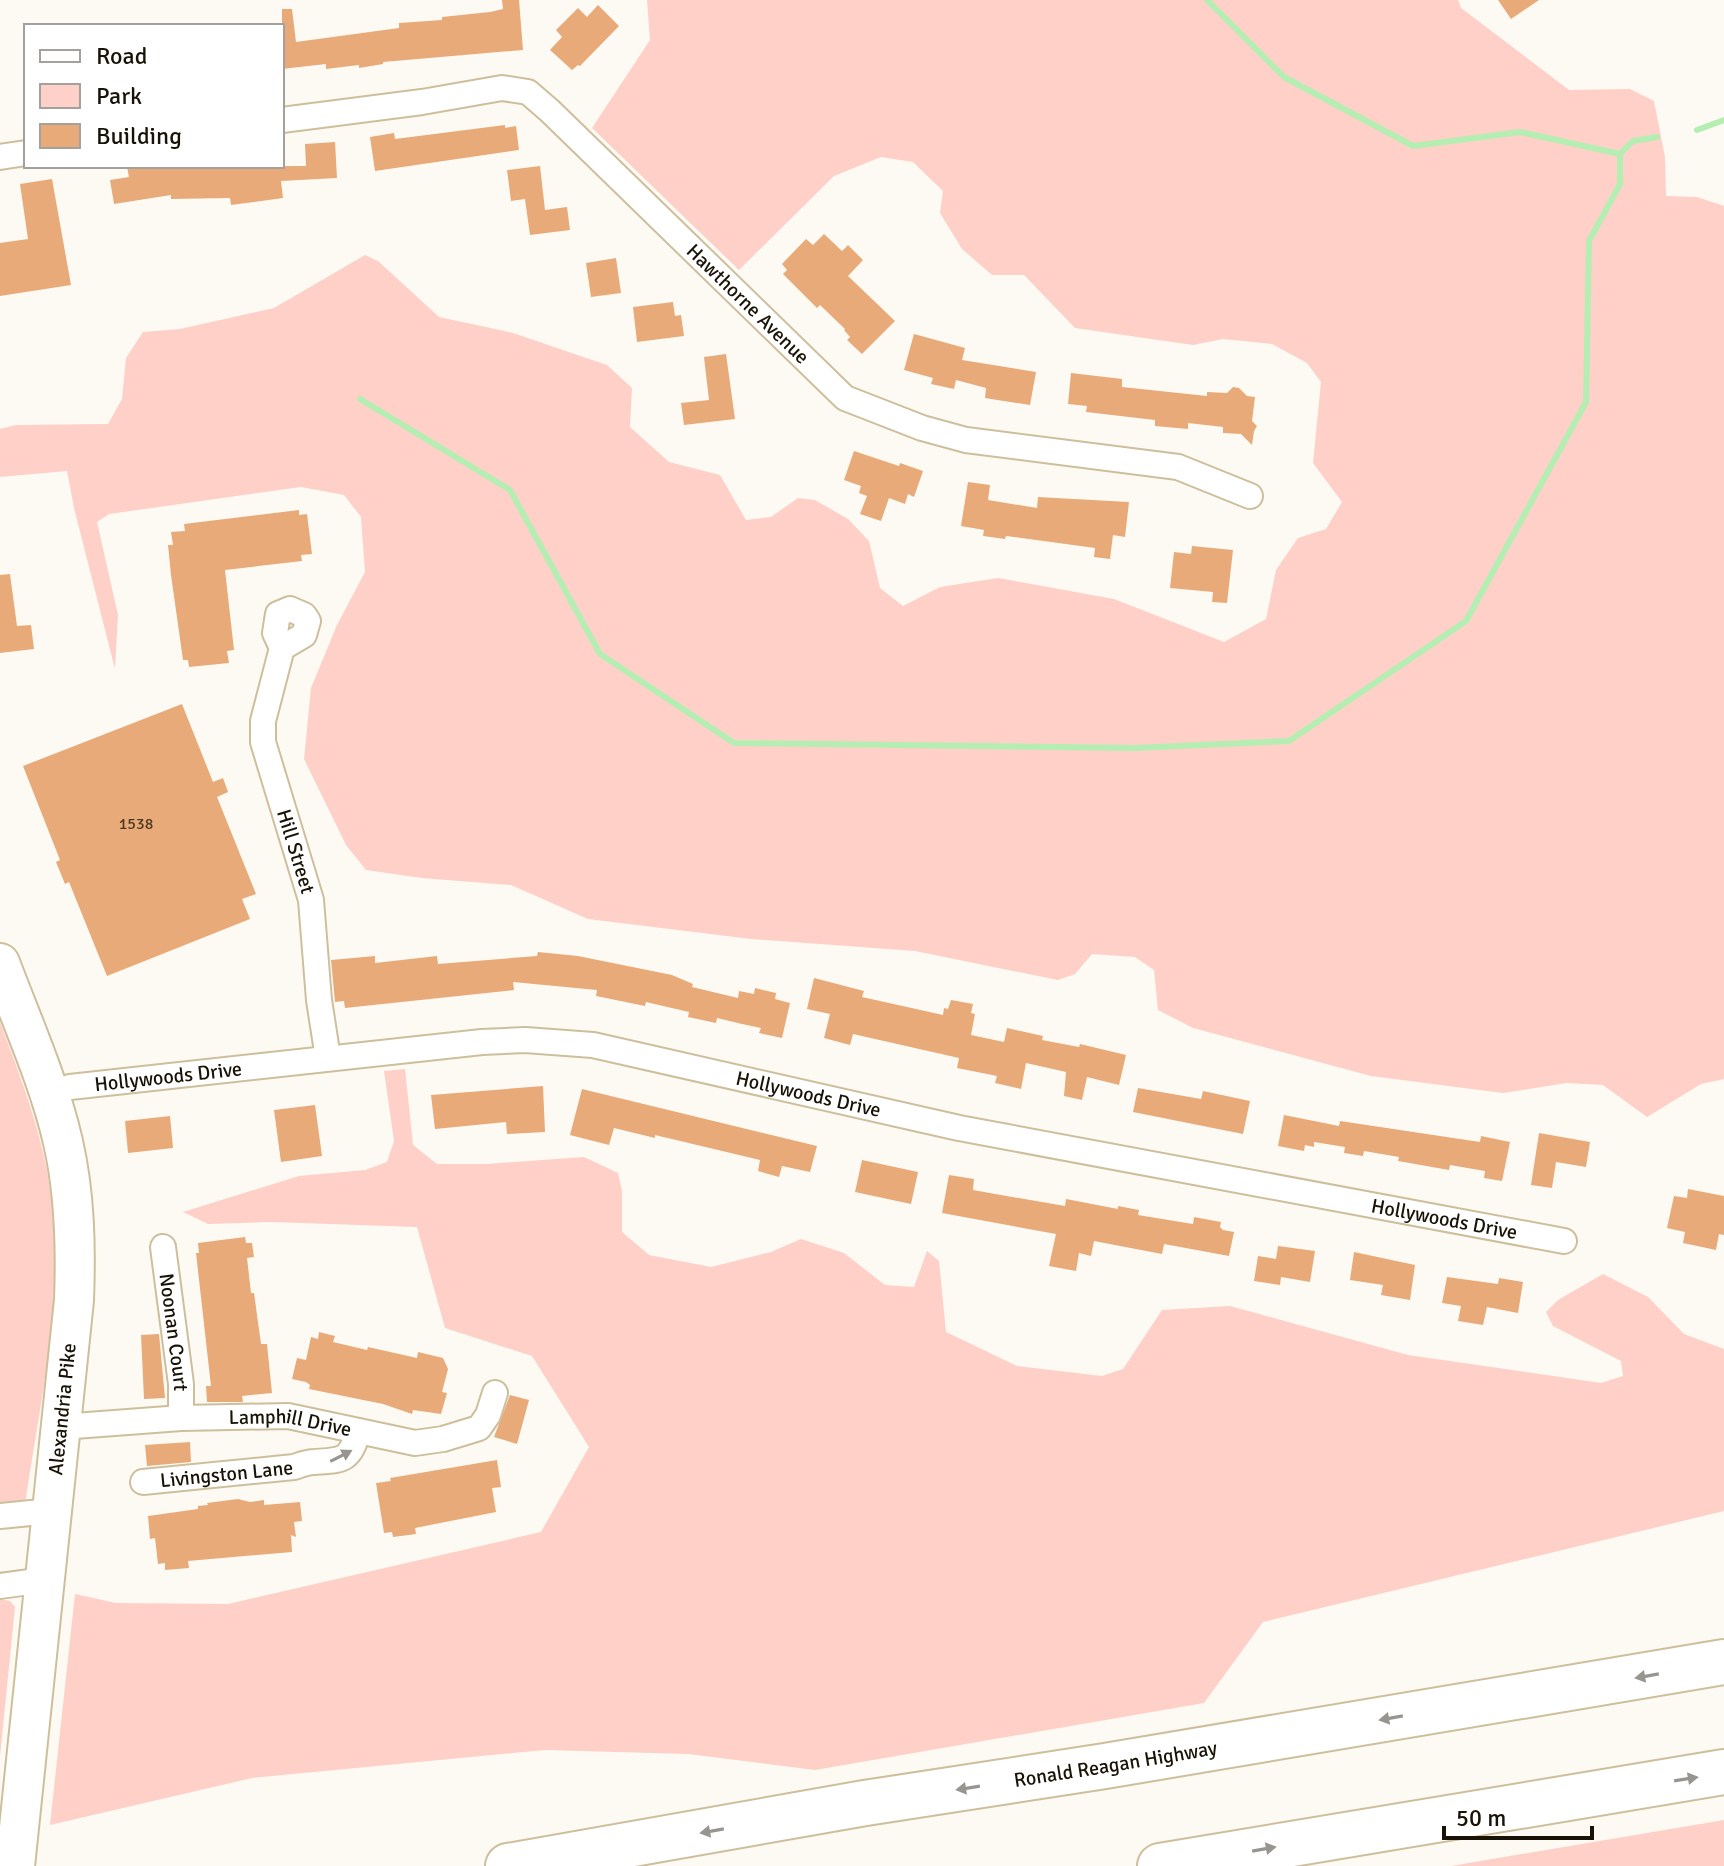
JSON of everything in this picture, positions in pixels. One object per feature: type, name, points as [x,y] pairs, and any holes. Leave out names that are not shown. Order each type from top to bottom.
[{"type":"highway","name":"Ronald Reagan Highway","points":[[508,1866],[865,1803],[1724,1662]]},
{"type":"highway","points":[[1160,1866],[1724,1772]]},
{"type":"main road","name":"Alexandria Pike","points":[[0,963],[63,1141],[76,1242],[74,1300],[15,1866]]},
{"type":"street","name":"Hawthorne Avenue","points":[[284,120],[502,88],[521,89],[536,97],[845,398],[922,428],[966,440],[1178,467],[1250,496]]},
{"type":"street","points":[[0,157],[24,153]]},
{"type":"street","name":"Hill Street","points":[[282,648],[263,721],[263,742],[311,900],[319,1000],[328,1058]]},
{"type":"street","name":"Hollywoods Drive","points":[[48,1095],[70,1087],[482,1042],[525,1040],[593,1045],[959,1128],[1564,1241]]},
{"type":"street","name":"Noonan Court","points":[[163,1247],[181,1384],[181,1418]]},
{"type":"street","name":"Lamphill Drive","points":[[61,1427],[181,1418],[276,1416],[305,1419],[407,1442],[443,1439],[479,1428],[484,1423],[495,1393]]},
{"type":"street","name":"Livingston Lane","points":[[305,1419],[314,1440],[310,1462]]},
{"type":"street","name":"Livingston Lane","points":[[143,1482],[331,1462],[343,1459],[353,1450],[358,1431]]},
{"type":"street","points":[[0,1516],[51,1511]]},
{"type":"street","points":[[0,1586],[44,1580]]},
{"type":"green space","points":[[647,0],[1458,0],[1461,8],[1569,90],[1630,89],[1654,101],[1665,157],[1666,196],[1697,197],[1724,206],[1724,1079],[1701,1084],[1647,1117],[1603,1085],[1567,1083],[1503,1093],[1371,1076],[1193,1028],[1158,1010],[1154,970],[1135,957],[1092,954],[1075,974],[1058,980],[915,951],[751,939],[588,919],[511,885],[366,870],[346,845],[304,759],[311,688],[337,625],[365,572],[361,517],[344,495],[301,487],[109,514],[97,522],[118,615],[115,669],[67,471],[0,477],[0,429],[16,425],[108,424],[122,399],[126,358],[143,332],[180,329],[274,308],[365,255],[378,261],[439,317],[513,333],[607,365],[632,388],[630,427],[669,462],[720,475],[746,520],[771,517],[798,498],[815,500],[848,519],[869,541],[880,588],[903,606],[940,587],[998,578],[1114,599],[1224,642],[1266,619],[1276,570],[1298,538],[1326,529],[1342,502],[1313,463],[1321,382],[1307,363],[1272,344],[1223,339],[1193,345],[1075,328],[1024,275],[992,275],[962,249],[940,213],[943,191],[913,162],[881,157],[834,176],[739,270],[592,128],[650,40]]},
{"type":"green space","points":[[0,1022],[32,1111],[44,1156],[52,1203],[55,1278],[48,1354],[25,1505],[0,1507]]},
{"type":"green space","points":[[405,1069],[413,1145],[437,1164],[584,1157],[618,1173],[622,1191],[622,1232],[649,1255],[711,1267],[771,1252],[801,1239],[844,1253],[885,1285],[914,1287],[927,1251],[939,1261],[946,1332],[1017,1366],[1102,1376],[1123,1369],[1162,1310],[1230,1306],[1408,1355],[1601,1383],[1623,1376],[1621,1361],[1553,1326],[1546,1312],[1558,1300],[1603,1274],[1648,1297],[1684,1334],[1724,1349],[1724,1511],[1263,1622],[1204,1703],[815,1770],[688,1754],[545,1750],[252,1778],[50,1825],[75,1594],[116,1603],[228,1604],[541,1532],[589,1447],[532,1356],[445,1328],[417,1227],[272,1222],[208,1224],[183,1212],[299,1176],[365,1170],[387,1162],[394,1141],[384,1071]]},
{"type":"green space","points":[[0,1599],[10,1601],[15,1607],[0,1756]]},
{"type":"green space","points":[[1724,1820],[1724,1866],[1451,1866]]},
{"type":"building","points":[[502,0],[519,0],[523,50],[383,62],[359,68],[359,65],[326,69],[326,64],[284,69],[282,9],[292,9],[296,42],[399,28],[399,23],[442,20],[442,17],[503,9]]},
{"type":"building","points":[[1498,0],[1539,0],[1511,19]]},
{"type":"building","points":[[598,5],[619,26],[580,66],[572,70],[550,50],[562,37],[556,30],[578,8],[587,17]]},
{"type":"building","points":[[505,125],[505,128],[516,126],[519,150],[375,171],[370,137],[394,133],[395,139]]},
{"type":"building","points":[[335,142],[337,178],[281,181],[283,198],[231,205],[230,198],[171,199],[171,195],[114,204],[110,180],[129,177],[127,168],[306,166],[305,144]]},
{"type":"building","points":[[540,166],[545,210],[567,207],[570,230],[530,235],[525,199],[511,201],[507,170]]},
{"type":"building","points":[[52,179],[71,285],[0,296],[0,243],[28,239],[20,184]]},
{"type":"building","points":[[824,234],[842,251],[848,245],[863,260],[848,276],[895,321],[862,354],[847,340],[850,337],[845,329],[820,305],[817,308],[783,274],[787,270],[782,264],[806,239],[813,245]]},
{"type":"building","points":[[616,258],[621,293],[591,297],[586,263]]},
{"type":"building","points":[[673,302],[675,316],[681,315],[684,336],[637,342],[633,307]]},
{"type":"building","points":[[914,334],[965,348],[962,360],[1036,372],[1030,405],[985,398],[986,388],[956,380],[954,389],[931,384],[933,378],[904,370]]},
{"type":"building","points":[[726,354],[735,419],[684,425],[681,403],[709,400],[704,357]]},
{"type":"building","points":[[1071,373],[1122,379],[1122,387],[1207,396],[1207,392],[1227,393],[1233,387],[1239,388],[1247,396],[1255,397],[1252,421],[1257,426],[1252,445],[1241,434],[1223,433],[1223,427],[1188,423],[1188,429],[1155,426],[1155,420],[1086,412],[1087,406],[1068,404]]},
{"type":"building","points":[[854,451],[923,471],[914,497],[908,494],[905,504],[889,498],[881,521],[860,514],[867,496],[859,493],[861,486],[844,480]]},
{"type":"building","points":[[968,482],[990,485],[988,500],[1037,508],[1038,497],[1129,502],[1125,537],[1113,535],[1110,559],[1094,557],[1095,548],[1006,536],[1005,539],[983,536],[984,530],[961,526]]},
{"type":"building","points":[[299,510],[299,515],[307,514],[312,554],[301,555],[302,561],[225,570],[234,650],[227,651],[229,663],[189,667],[188,660],[183,660],[171,575],[168,545],[173,545],[171,532],[185,531],[184,524]]},
{"type":"building","points":[[1192,546],[1233,550],[1227,603],[1212,602],[1213,592],[1170,588],[1174,552],[1191,554]]},
{"type":"building","points":[[10,574],[17,626],[31,625],[34,649],[0,653],[0,575]]},
{"type":"building","points":[[182,704],[213,782],[223,778],[228,792],[217,797],[256,894],[242,899],[250,919],[107,976],[69,882],[65,884],[56,862],[60,860],[23,766]]},
{"type":"building","points":[[538,952],[578,956],[672,975],[693,984],[692,987],[738,998],[739,991],[754,994],[755,988],[776,993],[775,999],[790,1003],[782,1038],[759,1033],[761,1028],[717,1018],[716,1023],[688,1017],[689,1012],[646,1002],[645,1006],[596,996],[597,990],[513,982],[514,990],[345,1008],[344,1001],[335,1002],[331,960],[375,956],[375,963],[437,956],[438,964],[537,956]]},
{"type":"building","points":[[814,978],[864,991],[862,997],[943,1015],[944,1008],[948,1009],[951,1000],[973,1004],[971,1013],[975,1014],[971,1035],[1004,1042],[1007,1028],[1043,1036],[1042,1040],[1079,1047],[1080,1044],[1126,1055],[1119,1085],[1087,1077],[1082,1100],[1064,1096],[1066,1072],[1026,1063],[1021,1089],[995,1083],[997,1076],[957,1068],[959,1058],[853,1034],[850,1045],[824,1038],[830,1014],[807,1009]]},
{"type":"building","points":[[543,1086],[545,1132],[507,1134],[506,1122],[435,1129],[431,1095]]},
{"type":"building","points":[[1138,1088],[1201,1099],[1203,1091],[1250,1101],[1243,1134],[1133,1112]]},
{"type":"building","points":[[582,1089],[817,1146],[810,1172],[782,1166],[779,1177],[758,1171],[760,1160],[614,1128],[609,1145],[570,1135]]},
{"type":"building","points":[[315,1105],[322,1156],[281,1162],[274,1110]]},
{"type":"building","points":[[1284,1115],[1339,1126],[1340,1121],[1480,1142],[1481,1136],[1510,1142],[1502,1181],[1484,1178],[1485,1171],[1450,1165],[1449,1170],[1364,1151],[1363,1156],[1344,1153],[1345,1147],[1314,1142],[1314,1147],[1305,1145],[1304,1151],[1278,1146]]},
{"type":"building","points":[[170,1116],[173,1148],[128,1153],[125,1121]]},
{"type":"building","points":[[1539,1133],[1590,1142],[1586,1167],[1556,1162],[1552,1188],[1531,1185]]},
{"type":"building","points":[[862,1160],[918,1172],[911,1204],[855,1192]]},
{"type":"building","points":[[949,1175],[974,1179],[973,1190],[1001,1195],[1065,1206],[1066,1199],[1118,1209],[1118,1206],[1139,1210],[1138,1215],[1193,1224],[1194,1217],[1221,1222],[1223,1230],[1234,1232],[1229,1256],[1164,1244],[1162,1254],[1094,1241],[1091,1256],[1079,1253],[1076,1271],[1049,1266],[1056,1234],[942,1213]]},
{"type":"building","points":[[1688,1189],[1724,1196],[1724,1235],[1719,1234],[1716,1250],[1683,1243],[1685,1232],[1667,1228],[1674,1196],[1687,1198]]},
{"type":"building","points":[[245,1237],[246,1243],[252,1243],[254,1257],[247,1258],[251,1293],[254,1293],[261,1344],[267,1344],[272,1393],[242,1396],[243,1402],[207,1402],[206,1386],[211,1386],[196,1253],[199,1253],[198,1243]]},
{"type":"building","points":[[1278,1246],[1315,1251],[1310,1282],[1281,1277],[1280,1285],[1254,1281],[1258,1256],[1276,1259]]},
{"type":"building","points":[[1354,1252],[1415,1265],[1410,1300],[1381,1295],[1383,1285],[1350,1280]]},
{"type":"building","points":[[1447,1277],[1498,1284],[1499,1278],[1523,1282],[1518,1313],[1487,1307],[1483,1325],[1458,1321],[1461,1306],[1442,1303]]},
{"type":"building","points":[[319,1332],[335,1336],[333,1342],[367,1350],[368,1347],[417,1358],[418,1352],[443,1358],[448,1369],[442,1392],[447,1393],[441,1414],[413,1410],[412,1414],[383,1404],[309,1389],[310,1385],[306,1382],[292,1379],[297,1358],[306,1360],[311,1337],[318,1339]]},
{"type":"building","points":[[159,1334],[165,1398],[144,1399],[141,1335]]},
{"type":"building","points":[[510,1395],[529,1400],[517,1444],[494,1437]]},
{"type":"building","points":[[190,1442],[191,1462],[147,1466],[145,1445]]},
{"type":"building","points":[[497,1460],[501,1487],[492,1488],[496,1512],[415,1528],[416,1534],[393,1537],[392,1532],[384,1533],[376,1483]]},
{"type":"building","points":[[238,1499],[250,1502],[264,1500],[264,1505],[300,1502],[302,1521],[294,1522],[296,1537],[291,1535],[292,1552],[188,1561],[189,1568],[165,1570],[165,1563],[158,1564],[155,1538],[150,1539],[148,1516],[198,1509],[198,1506],[207,1503]]},
{"type":"waterway","points":[[1207,0],[1284,77],[1413,146],[1520,132],[1620,154]]},
{"type":"waterway","points":[[1697,130],[1724,120]]},
{"type":"waterway","points":[[360,399],[510,490],[600,654],[734,743],[1135,748],[1289,741],[1466,621],[1586,402],[1589,241],[1620,184],[1620,154],[1633,141],[1657,137]]}]
